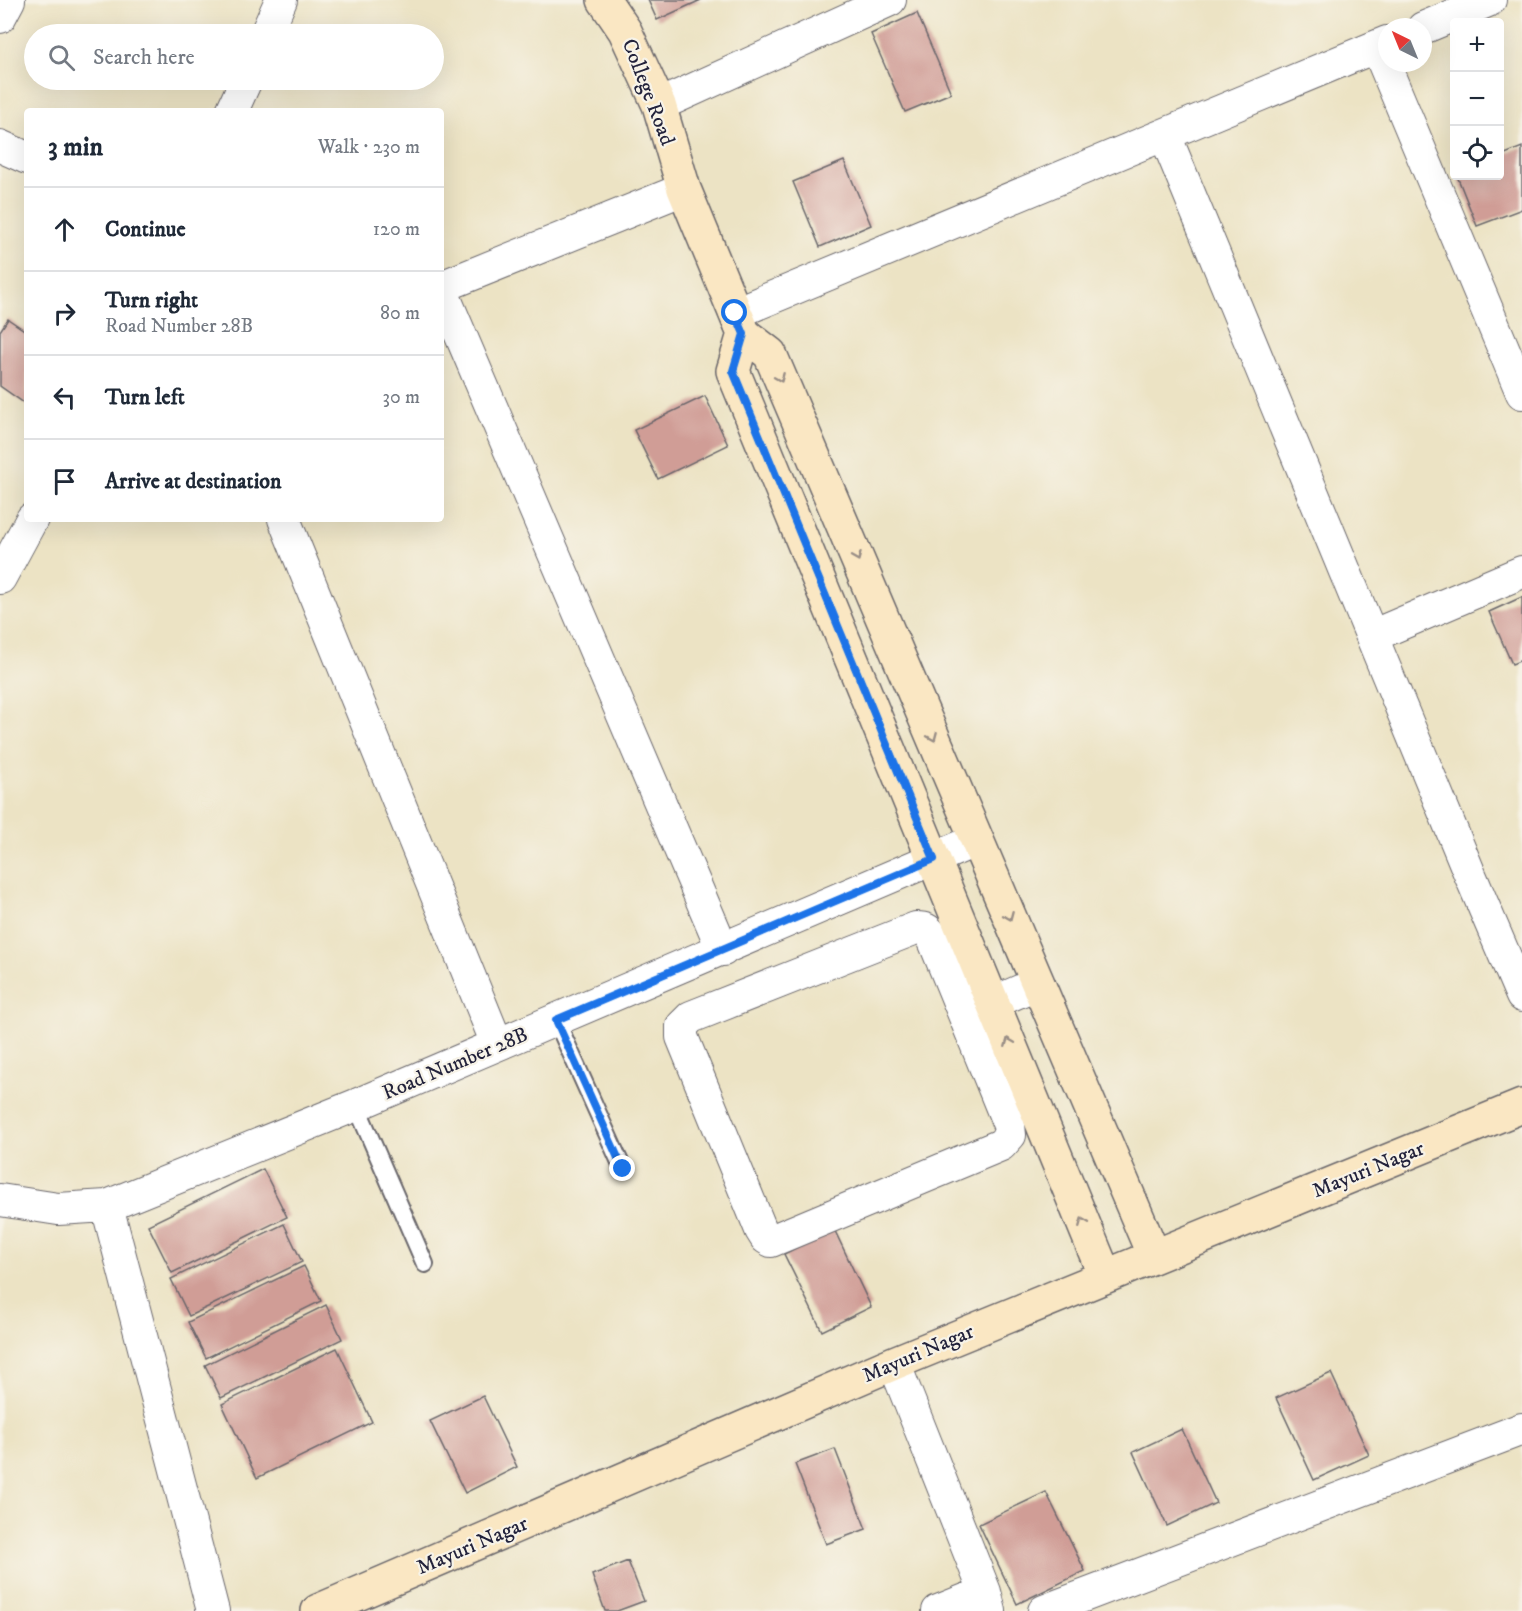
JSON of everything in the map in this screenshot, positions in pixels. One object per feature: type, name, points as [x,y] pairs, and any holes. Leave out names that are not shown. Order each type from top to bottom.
[{"type":"street","points":[[0,17],[9,0]]},
{"type":"street","points":[[270,24],[281,0]]},
{"type":"street","name":"College Road","points":[[604,0],[625,31],[659,105],[684,189],[740,324]]},
{"type":"street","points":[[659,105],[848,8],[891,0]]},
{"type":"street","points":[[1432,24],[1490,0]]},
{"type":"street","points":[[740,324],[1165,135],[1378,47]]},
{"type":"street","points":[[1393,72],[1522,393]]},
{"type":"street","points":[[233,108],[241,90]]},
{"type":"street","points":[[1165,135],[1522,996]]},
{"type":"street","points":[[0,146],[24,157]]},
{"type":"street","points":[[444,287],[684,189]]},
{"type":"street","points":[[444,295],[723,950]]},
{"type":"street","points":[[740,324],[770,354],[1154,1256]]},
{"type":"street","points":[[740,324],[733,371],[934,859],[979,1009],[1010,1135],[1006,1141],[991,1149],[771,1241],[761,1230],[682,1037],[682,1026],[691,1017],[916,928],[928,930],[979,1009],[1105,1276]]},
{"type":"street","points":[[0,578],[30,522]]},
{"type":"street","points":[[285,522],[497,1044]]},
{"type":"street","points":[[1372,636],[1522,572]]},
{"type":"street","name":"Road Number 28B","points":[[0,1200],[58,1209],[107,1206],[356,1105],[977,840]]},
{"type":"street","points":[[979,1009],[1038,983]]},
{"type":"street","name":"Mayuri Nagar","points":[[318,1611],[894,1363],[1522,1106]]},
{"type":"street","points":[[107,1206],[213,1611]]},
{"type":"street","points":[[894,1363],[988,1601],[938,1611]]},
{"type":"street","points":[[1044,1611],[1522,1429]]},
{"type":"lane","points":[[556,1020],[623,1169]]},
{"type":"lane","points":[[356,1105],[425,1264]]},
{"type":"building","points":[[648,0],[701,0],[657,20]]},
{"type":"building","points":[[917,13],[951,93],[905,112],[871,34]]},
{"type":"building","points":[[1522,147],[1522,209],[1477,226],[1459,180],[1504,180],[1504,154]]},
{"type":"building","points":[[844,161],[871,225],[820,247],[793,182]]},
{"type":"building","points":[[8,319],[24,330],[24,403],[0,386],[0,331]]},
{"type":"building","points":[[705,396],[728,445],[658,479],[634,430]]},
{"type":"building","points":[[1522,597],[1522,660],[1512,664],[1489,612]]},
{"type":"building","points":[[263,1169],[287,1217],[172,1273],[148,1225]]},
{"type":"building","points":[[284,1224],[302,1262],[189,1316],[171,1279]]},
{"type":"building","points":[[834,1229],[871,1307],[822,1331],[784,1254]]},
{"type":"building","points":[[304,1266],[321,1301],[206,1358],[188,1322]]},
{"type":"building","points":[[326,1305],[342,1339],[221,1398],[205,1365]]},
{"type":"building","points":[[337,1348],[372,1422],[257,1478],[222,1404]]},
{"type":"building","points":[[1331,1373],[1369,1455],[1314,1480],[1276,1398]]},
{"type":"building","points":[[483,1396],[517,1467],[465,1493],[430,1421]]},
{"type":"building","points":[[1182,1429],[1216,1503],[1167,1526],[1133,1452]]},
{"type":"building","points":[[835,1449],[866,1529],[826,1544],[795,1464]]},
{"type":"building","points":[[1046,1492],[1085,1571],[1017,1604],[979,1524]]},
{"type":"building","points":[[628,1561],[644,1601],[617,1611],[605,1611],[592,1575]]},
{"type":"route","points":[[623,1169],[556,1020],[934,859],[733,371],[744,334],[735,313]]}]
